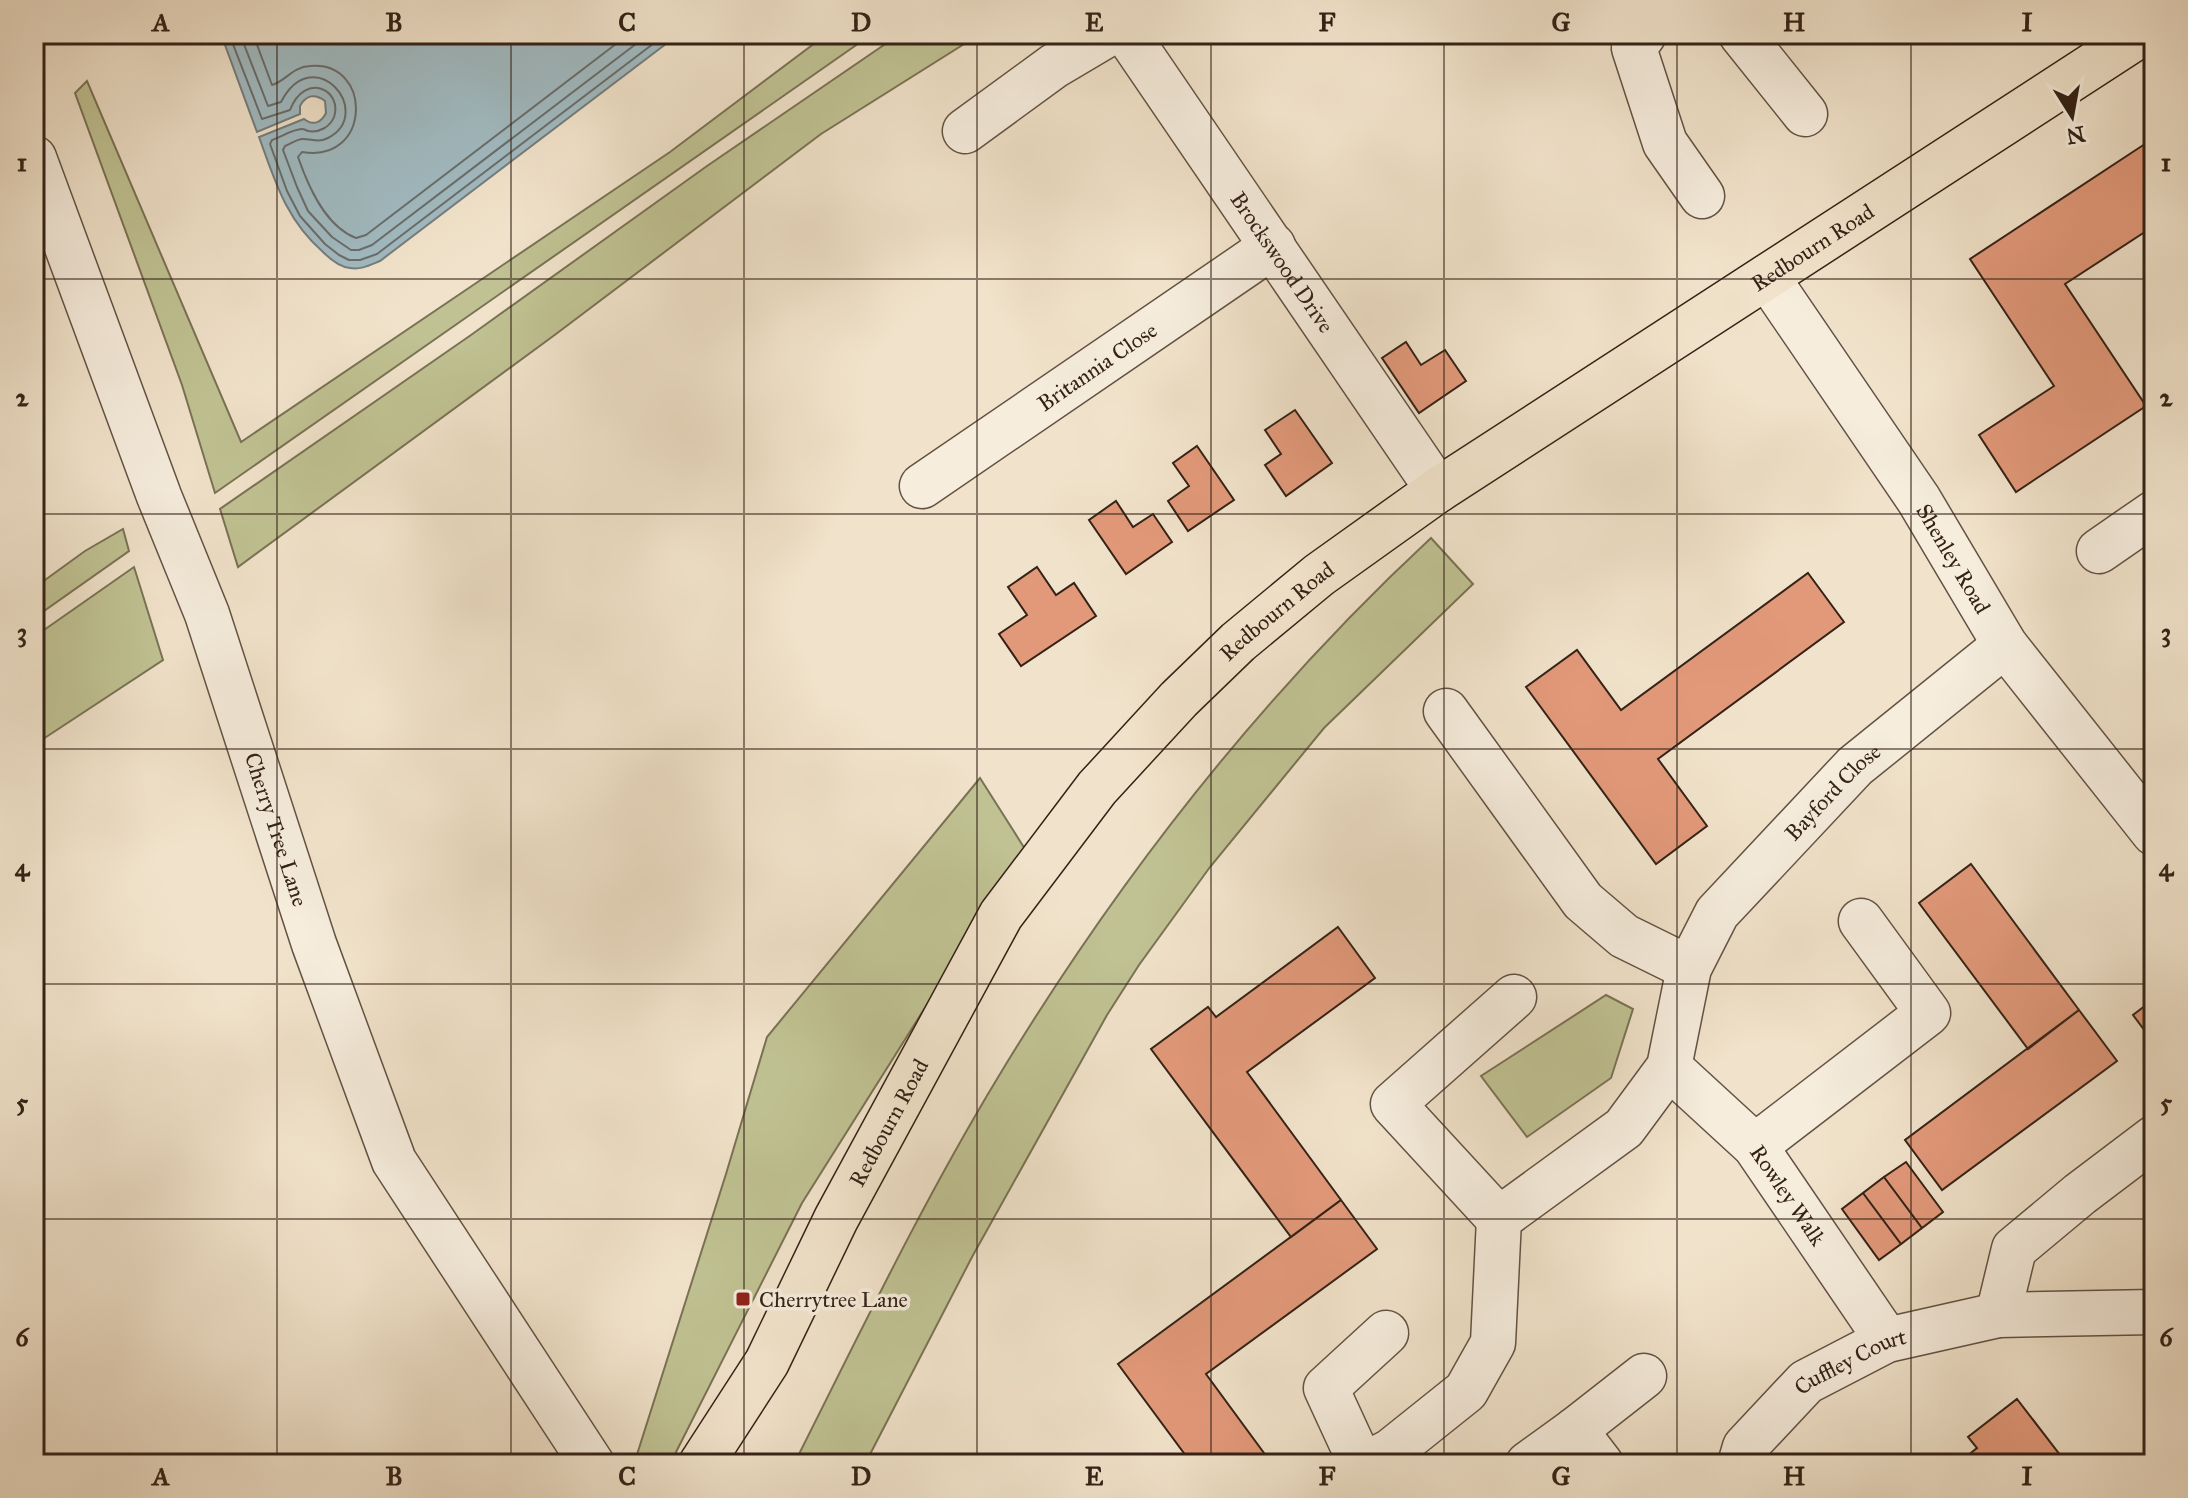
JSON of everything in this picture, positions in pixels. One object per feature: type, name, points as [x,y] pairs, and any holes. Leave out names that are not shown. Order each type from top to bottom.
[{"type":"main road","name":"Redbourn Road","points":[[701,1464],[767,1362],[836,1219],[1001,915],[1097,788],[1179,699],[1228,651],[1319,575],[1438,490],[2141,34]]},
{"type":"street","points":[[965,131],[1054,66],[1108,34]]},
{"type":"street","name":"Brockswood Drive","points":[[1127,34],[1438,490]]},
{"type":"street","points":[[1644,34],[1634,48],[1665,143],[1702,196]]},
{"type":"street","points":[[1741,34],[1805,114]]},
{"type":"street","name":"Cherry Tree Lane","points":[[34,158],[159,496],[207,614],[314,944],[394,1161],[592,1464]]},
{"type":"street","name":"Britannia Close","points":[[922,486],[1273,246]]},
{"type":"street","name":"Shenley Road","points":[[1767,277],[1919,500],[2005,645],[2150,821]]},
{"type":"street","points":[[2099,551],[2154,513]]},
{"type":"street","name":"Bayford Close","points":[[1499,1219],[1624,1128],[1669,1067],[1689,968],[1717,913],[1855,766],[2005,645]]},
{"type":"street","points":[[1446,711],[1583,901],[1624,936],[1689,968]]},
{"type":"street","points":[[1755,1146],[1928,1013],[1861,921]]},
{"type":"street","points":[[1386,1333],[1326,1388],[1364,1464],[1391,1451],[1466,1391],[1493,1343],[1499,1219],[1393,1104],[1514,997]]},
{"type":"street","name":"Rowley Walk","points":[[1669,1067],[1755,1146],[1887,1340]]},
{"type":"street","points":[[1998,1315],[2014,1249],[2154,1138]]},
{"type":"street","name":"Cuffley Court","points":[[1740,1464],[1745,1447],[1806,1382],[1887,1340],[1998,1315],[2154,1312]]},
{"type":"street","points":[[1528,1464],[1644,1376]]},
{"type":"street","points":[[1575,1430],[1601,1464]]},
{"type":"green space","points":[[827,34],[872,34],[215,493],[182,385],[75,93],[87,81],[241,442],[670,152]]},
{"type":"green space","points":[[900,34],[980,34],[821,134],[556,334],[238,567],[220,509]]},
{"type":"green space","points":[[123,529],[129,551],[34,618],[34,588],[85,551]]},
{"type":"green space","points":[[1431,538],[1473,584],[1324,728],[1210,867],[1139,965],[1107,1015],[972,1257],[865,1464],[794,1464],[943,1173],[997,1079],[1092,933],[1195,793],[1251,726],[1368,598]]},
{"type":"green space","points":[[134,567],[163,660],[34,745],[34,637]]},
{"type":"green space","points":[[980,778],[1025,849],[802,1203],[670,1464],[634,1464],[767,1037]]},
{"type":"green space","points":[[1606,995],[1633,1009],[1611,1078],[1527,1137],[1481,1076]]},
{"type":"water","points":[[221,34],[679,34],[380,261],[354,268],[332,260],[300,227],[283,199],[259,137],[304,119],[314,123],[319,121],[326,113],[325,101],[308,97],[300,106],[300,114],[257,132]]},
{"type":"building","points":[[2154,138],[2154,226],[2065,284],[2146,406],[2016,492],[1979,435],[2054,386],[1970,259]]},
{"type":"building","points":[[1406,342],[1421,365],[1445,350],[1466,381],[1419,413],[1382,358]]},
{"type":"building","points":[[1295,410],[1332,463],[1286,496],[1265,465],[1281,454],[1265,430]]},
{"type":"building","points":[[1197,446],[1234,500],[1188,531],[1168,501],[1189,486],[1173,463]]},
{"type":"building","points":[[1116,501],[1133,527],[1153,514],[1172,542],[1126,574],[1089,520]]},
{"type":"building","points":[[1037,567],[1056,595],[1074,583],[1096,616],[1021,666],[999,634],[1027,615],[1008,587]]},
{"type":"building","points":[[1808,573],[1844,622],[1658,759],[1707,826],[1656,864],[1526,687],[1577,650],[1621,710]]},
{"type":"building","points":[[1971,864],[2079,1010],[2028,1049],[1919,903]]},
{"type":"building","points":[[1338,927],[1375,978],[1247,1072],[1341,1200],[1291,1237],[1151,1049],[1208,1007],[1216,1017]]},
{"type":"building","points":[[2154,999],[2154,1043],[2133,1015]]},
{"type":"building","points":[[2079,1010],[2117,1061],[1942,1190],[1905,1140]]},
{"type":"building","points":[[1906,1162],[1943,1212],[1922,1228],[1884,1177]]},
{"type":"building","points":[[1884,1177],[1922,1228],[1901,1244],[1863,1193]]},
{"type":"building","points":[[1863,1193],[1901,1244],[1879,1260],[1842,1209]]},
{"type":"building","points":[[1341,1200],[1377,1249],[1206,1374],[1272,1464],[1192,1464],[1118,1364]]},
{"type":"building","points":[[2017,1399],[2067,1464],[1957,1464],[1977,1448],[1968,1437]]},
{"type":"place","name":"Cherrytree Lane","points":[[743,1299]]}]
